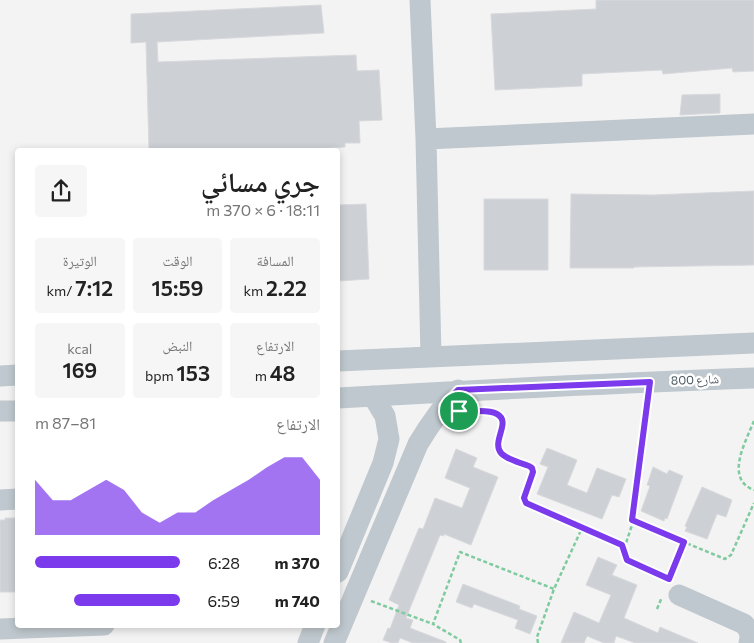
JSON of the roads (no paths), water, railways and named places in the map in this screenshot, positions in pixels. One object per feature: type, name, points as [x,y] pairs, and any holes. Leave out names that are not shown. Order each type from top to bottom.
[{"type":"street","points":[[420,0],[426,139],[430,357]]},
{"type":"street","points":[[426,139],[754,124]]},
{"type":"street","points":[[340,361],[754,343]]},
{"type":"street","points":[[0,376],[15,375]]},
{"type":"street","name":"شارع 800","points":[[340,398],[402,396],[458,390],[754,378]]},
{"type":"street","points":[[334,643],[418,444],[429,424],[458,390]]},
{"type":"street","points":[[340,567],[383,462],[388,439],[386,416],[373,396]]},
{"type":"street","points":[[0,411],[15,411]]},
{"type":"street","points":[[0,500],[15,499]]},
{"type":"street","points":[[669,588],[744,624],[749,629],[751,635],[750,643]]},
{"type":"street","points":[[0,629],[26,628]]},
{"type":"street","points":[[308,643],[314,628]]}]
